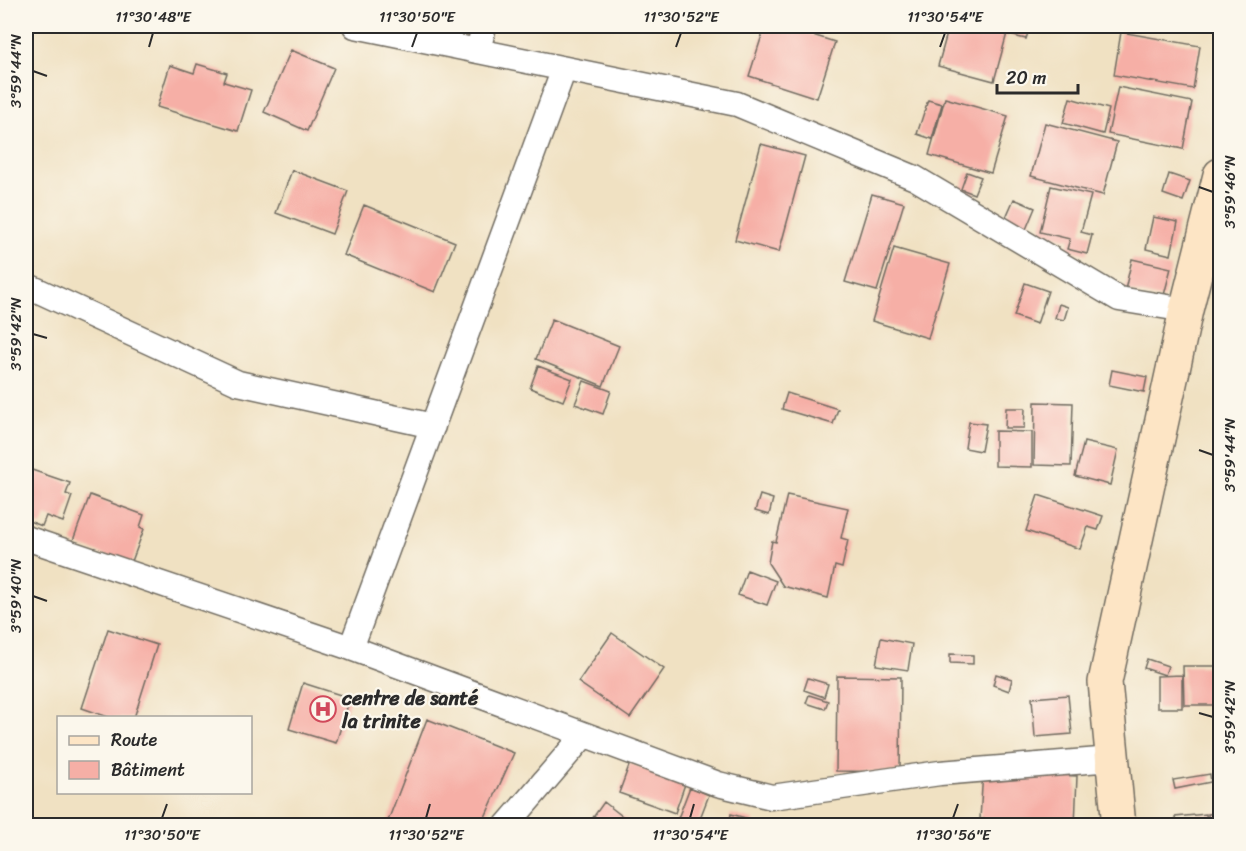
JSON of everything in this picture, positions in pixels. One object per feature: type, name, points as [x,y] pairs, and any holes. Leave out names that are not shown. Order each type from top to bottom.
[{"type":"main road","points":[[1119,825],[1105,682],[1186,310],[1221,175]]},
{"type":"street","points":[[355,26],[737,104],[915,178],[1119,298],[1186,310]]},
{"type":"street","points":[[478,51],[484,26]]},
{"type":"street","points":[[351,648],[564,69]]},
{"type":"street","points":[[26,285],[238,383],[433,426]]},
{"type":"street","points":[[26,538],[351,648],[718,784],[771,797],[940,773],[1112,759]]},
{"type":"street","points":[[506,825],[584,735]]},
{"type":"building","points":[[765,26],[784,26],[835,42],[817,98],[749,76]]},
{"type":"building","points":[[949,26],[1009,26],[994,81],[938,66]]},
{"type":"building","points":[[1011,26],[1030,26],[1026,39],[1009,35]]},
{"type":"building","points":[[1121,32],[1200,46],[1193,89],[1114,75]]},
{"type":"building","points":[[291,50],[334,68],[307,131],[264,112]]},
{"type":"building","points":[[197,64],[227,73],[224,82],[251,90],[238,131],[157,107],[170,65],[194,73]]},
{"type":"building","points":[[1118,87],[1192,102],[1183,149],[1108,134]]},
{"type":"building","points":[[945,98],[1008,116],[991,173],[929,155]]},
{"type":"building","points":[[1070,98],[1109,109],[1103,134],[1063,123]]},
{"type":"building","points":[[928,100],[942,104],[932,139],[917,134]]},
{"type":"building","points":[[1045,123],[1117,142],[1103,195],[1031,176]]},
{"type":"building","points":[[761,144],[805,156],[779,252],[735,240]]},
{"type":"building","points":[[292,170],[348,191],[332,234],[276,213]]},
{"type":"building","points":[[967,172],[981,177],[974,194],[961,189]]},
{"type":"building","points":[[1169,174],[1190,181],[1183,201],[1163,194]]},
{"type":"building","points":[[1051,186],[1091,195],[1081,232],[1092,235],[1087,254],[1067,249],[1070,239],[1040,232]]},
{"type":"building","points":[[872,194],[904,203],[877,291],[845,282]]},
{"type":"building","points":[[1014,199],[1035,208],[1024,234],[1003,224]]},
{"type":"building","points":[[364,205],[455,242],[435,292],[344,255]]},
{"type":"building","points":[[1153,217],[1178,222],[1171,255],[1146,249]]},
{"type":"building","points":[[894,248],[950,264],[928,338],[872,321]]},
{"type":"building","points":[[1132,259],[1171,268],[1163,299],[1125,290]]},
{"type":"building","points":[[1025,283],[1048,291],[1037,324],[1014,316]]},
{"type":"building","points":[[1059,304],[1068,307],[1064,320],[1055,318]]},
{"type":"building","points":[[552,319],[619,346],[603,386],[536,359]]},
{"type":"building","points":[[538,366],[572,379],[563,401],[530,388]]},
{"type":"building","points":[[1112,370],[1147,377],[1144,392],[1109,385]]},
{"type":"building","points":[[584,381],[611,391],[603,414],[575,404]]},
{"type":"building","points":[[787,393],[838,409],[833,424],[782,409]]},
{"type":"building","points":[[1035,402],[1073,403],[1071,466],[1034,465]]},
{"type":"building","points":[[1006,408],[1025,408],[1024,428],[1005,428]]},
{"type":"building","points":[[969,422],[986,424],[981,451],[965,448]]},
{"type":"building","points":[[995,431],[1032,432],[1032,467],[995,466]]},
{"type":"building","points":[[1084,442],[1118,450],[1110,485],[1075,476]]},
{"type":"building","points":[[26,468],[70,483],[66,494],[72,496],[63,522],[46,516],[42,526],[26,520]]},
{"type":"building","points":[[90,495],[144,515],[140,527],[144,529],[131,564],[72,543]]},
{"type":"building","points":[[760,495],[773,499],[769,515],[755,511]]},
{"type":"building","points":[[787,495],[848,508],[841,538],[848,540],[842,568],[835,566],[828,598],[783,586],[768,563],[772,541],[776,542]]},
{"type":"building","points":[[1038,495],[1103,516],[1098,530],[1088,527],[1080,549],[1026,531]]},
{"type":"building","points":[[747,570],[776,581],[767,605],[738,595]]},
{"type":"building","points":[[108,629],[157,645],[135,716],[105,716],[82,708]]},
{"type":"building","points":[[612,633],[664,669],[630,718],[578,682]]},
{"type":"building","points":[[881,638],[912,644],[908,670],[876,665]]},
{"type":"building","points":[[950,654],[973,655],[973,664],[950,663]]},
{"type":"building","points":[[1147,659],[1168,666],[1165,675],[1144,668]]},
{"type":"building","points":[[1183,666],[1220,666],[1220,705],[1184,705]]},
{"type":"building","points":[[996,674],[1012,679],[1009,691],[993,685]]},
{"type":"building","points":[[1182,675],[1182,708],[1157,708],[1157,676]]},
{"type":"building","points":[[837,676],[901,677],[900,772],[836,771]]},
{"type":"building","points":[[808,678],[828,684],[824,697],[804,690]]},
{"type":"building","points":[[303,683],[350,698],[336,743],[289,729]]},
{"type":"building","points":[[809,695],[828,701],[825,709],[806,703]]},
{"type":"building","points":[[1068,695],[1072,734],[1035,737],[1032,698]]},
{"type":"building","points":[[427,719],[514,753],[481,826],[386,826]]},
{"type":"building","points":[[630,763],[685,784],[675,813],[619,793]]},
{"type":"building","points":[[983,771],[1077,776],[1075,826],[1042,826],[1043,822],[980,819]]},
{"type":"building","points":[[1210,774],[1211,782],[1175,789],[1173,780]]},
{"type":"building","points":[[690,787],[709,795],[697,826],[675,826]]},
{"type":"building","points":[[604,802],[635,826],[587,826]]},
{"type":"building","points":[[1220,813],[1220,826],[1209,826],[1208,814]]},
{"type":"building","points":[[731,814],[753,820],[752,826],[729,826]]},
{"type":"building","points":[[1206,814],[1207,826],[1176,826],[1175,817]]},
{"type":"place","name":"centre de santé la trinite","points":[[323,709]]}]
